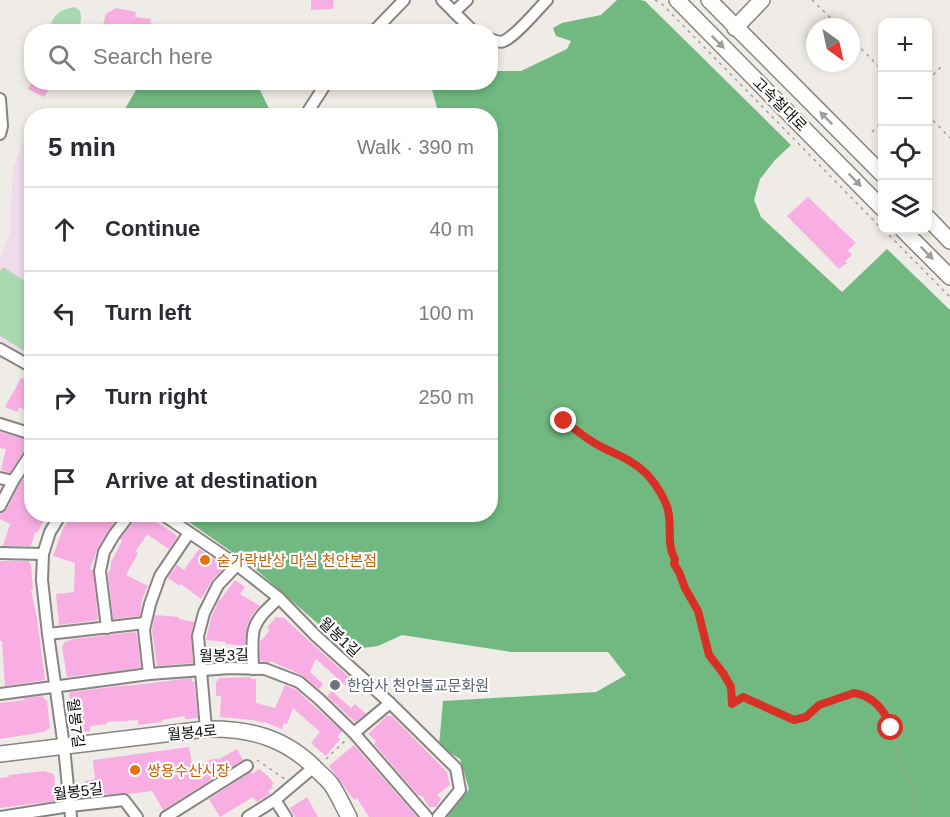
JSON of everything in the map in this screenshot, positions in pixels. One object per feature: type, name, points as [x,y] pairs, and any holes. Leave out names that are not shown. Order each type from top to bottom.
[{"type":"main road","name":"고속철대로","points":[[677,0],[878,204]]},
{"type":"main road","name":"고속철대로","points":[[709,0],[878,170]]},
{"type":"main road","points":[[735,28],[762,0]]},
{"type":"main road","points":[[932,223],[950,241]]},
{"type":"main road","points":[[907,234],[950,277]]},
{"type":"main road","name":"월봉4로","points":[[0,754],[206,729],[240,730],[264,735],[320,763],[349,817]]},
{"type":"street","points":[[381,24],[404,0]]},
{"type":"street","points":[[442,0],[466,24]]},
{"type":"street","points":[[454,12],[467,0]]},
{"type":"street","points":[[498,42],[503,41],[518,29],[547,0]]},
{"type":"street","points":[[310,108],[322,90]]},
{"type":"street","points":[[0,99],[2,126],[0,134]]},
{"type":"street","points":[[0,349],[24,362]]},
{"type":"street","points":[[0,424],[24,432]]},
{"type":"street","points":[[0,506],[24,464]]},
{"type":"street","points":[[0,478],[13,481]]},
{"type":"street","name":"월봉7길","points":[[56,522],[50,532],[43,554],[42,580],[64,747],[70,812]]},
{"type":"street","points":[[107,628],[100,571],[104,552],[124,522]]},
{"type":"street","name":"월봉1길","points":[[173,522],[279,598],[456,768],[460,790],[438,817]]},
{"type":"street","points":[[149,674],[144,630],[150,604],[160,576],[189,533]]},
{"type":"street","points":[[0,553],[43,554]]},
{"type":"street","points":[[206,729],[198,636],[204,613],[218,585],[237,566]]},
{"type":"street","points":[[253,669],[254,629],[262,614],[279,598]]},
{"type":"street","points":[[48,634],[146,623]]},
{"type":"street","name":"월봉3길","points":[[0,694],[149,674],[230,668],[265,669],[299,682],[319,699],[354,733],[427,817]]},
{"type":"street","points":[[354,733],[390,703]]},
{"type":"street","points":[[248,817],[275,800],[320,763]]},
{"type":"street","points":[[166,817],[247,766]]},
{"type":"street","name":"월봉5길","points":[[0,817],[70,812],[124,800],[137,817]]},
{"type":"street","points":[[275,800],[286,817]]},
{"type":"path","points":[[655,0],[662,4],[878,224]]},
{"type":"path","points":[[813,0],[831,18]]},
{"type":"path","points":[[860,47],[878,66]]},
{"type":"path","points":[[932,75],[944,64]]},
{"type":"path","points":[[932,120],[950,138]]},
{"type":"path","points":[[872,132],[878,126]]},
{"type":"path","points":[[888,234],[950,297]]},
{"type":"path","points":[[498,390],[500,384],[521,387],[546,401],[564,421],[591,441],[636,465],[656,486],[669,510],[670,546],[675,559],[674,564],[698,611],[709,655],[731,687],[732,704],[743,697],[794,720],[806,717],[819,705],[854,693],[874,702],[890,723],[896,747],[913,790],[912,817]]},
{"type":"path","points":[[320,763],[354,733]]},
{"type":"path","points":[[247,766],[257,760],[293,785]]},
{"type":"shaded area","points":[[24,140],[24,356],[0,340],[0,260],[10,233],[13,169]]},
{"type":"green space","points":[[617,0],[645,1],[791,145],[760,179],[754,200],[761,217],[842,292],[887,249],[950,310],[950,817],[447,817],[469,789],[460,759],[439,746],[443,701],[596,692],[626,675],[608,652],[511,652],[402,635],[378,646],[348,650],[252,566],[189,522],[498,522],[498,108],[437,108],[432,90],[498,90],[498,71],[521,71],[567,49],[571,41],[556,36],[553,28],[562,23],[601,15]]},
{"type":"green space","points":[[75,7],[80,11],[80,24],[51,24],[54,17],[65,9]]},
{"type":"green space","points":[[136,90],[260,90],[269,108],[125,108]]},
{"type":"green space","points":[[3,267],[24,280],[24,351],[0,336],[0,271]]},
{"type":"building","points":[[311,0],[334,0],[333,9],[311,10]]},
{"type":"building","points":[[116,8],[136,12],[135,17],[151,19],[150,23],[155,24],[103,24],[106,14]]},
{"type":"building","points":[[30,90],[48,90],[44,97]]},
{"type":"building","points":[[808,197],[856,243],[848,250],[852,255],[845,261],[847,263],[839,269],[787,216]]},
{"type":"building","points":[[21,378],[24,379],[24,409],[19,407],[17,412],[5,407]]},
{"type":"building","points":[[0,432],[24,439],[24,451],[10,473],[1,470],[6,449],[0,448]]},
{"type":"building","points":[[24,478],[24,522],[43,522],[37,533],[35,532],[31,546],[3,546],[10,524],[0,519],[0,513],[7,509]]},
{"type":"building","points":[[67,522],[114,522],[98,548],[90,569],[93,570],[98,620],[59,625],[56,594],[74,592],[75,563],[53,556]]},
{"type":"building","points":[[134,522],[157,522],[177,537],[169,549],[148,535],[146,536],[135,552],[138,553],[126,575],[148,586],[142,599],[140,616],[113,619],[108,573],[122,541],[120,539]]},
{"type":"building","points":[[199,549],[222,564],[222,570],[212,580],[201,599],[181,584],[180,586],[168,578],[177,565],[184,570]]},
{"type":"building","points":[[0,561],[28,561],[31,565],[33,590],[31,590],[45,680],[5,686],[2,641],[0,641]]},
{"type":"building","points":[[235,580],[245,587],[240,594],[260,606],[252,615],[247,626],[245,646],[206,640],[211,618],[219,600]]},
{"type":"building","points":[[155,615],[179,617],[179,619],[194,622],[191,636],[193,663],[157,666],[152,630]]},
{"type":"building","points":[[276,617],[284,618],[360,687],[354,693],[316,659],[310,672],[323,684],[319,689],[302,675],[270,661],[270,663],[260,660],[260,640],[270,630],[267,628]]},
{"type":"building","points":[[135,632],[141,668],[67,677],[62,647],[65,642],[73,639]]},
{"type":"building","points":[[251,677],[251,679],[256,679],[256,703],[275,708],[285,685],[295,689],[342,731],[337,737],[340,739],[326,756],[311,743],[320,732],[293,708],[287,724],[284,723],[282,729],[264,722],[220,717],[221,696],[216,696],[216,682],[220,678]]},
{"type":"building","points":[[192,678],[198,718],[185,719],[185,716],[138,725],[138,720],[107,722],[107,724],[90,726],[90,731],[79,732],[77,707],[71,708],[69,693]]},
{"type":"building","points":[[332,691],[351,708],[355,704],[366,714],[355,722],[327,696]]},
{"type":"building","points":[[42,696],[47,701],[50,728],[43,732],[0,739],[0,703]]},
{"type":"building","points":[[387,716],[392,716],[447,772],[450,785],[437,795],[441,799],[436,807],[429,807],[423,797],[417,794],[374,744],[376,741],[368,734]]},
{"type":"building","points":[[354,745],[417,817],[369,817],[357,798],[354,800],[329,766]]},
{"type":"building","name":"쌍용수산시장","points":[[189,747],[193,770],[237,749],[243,760],[163,810],[152,791],[88,796],[85,781],[95,779],[93,760]]},
{"type":"building","points":[[259,769],[274,784],[271,785],[273,788],[268,791],[270,794],[257,802],[253,797],[220,817],[209,799]]},
{"type":"building","points":[[44,771],[54,774],[56,799],[54,801],[0,808],[0,778]]},
{"type":"building","points":[[307,797],[318,817],[295,817],[290,808]]},
{"type":"place","name":"숟가락반상 마실 천안본점","points":[[205,560]]},
{"type":"place","name":"한암사 천안불교문화원","points":[[335,685]]},
{"type":"place","name":"쌍용수산시장","points":[[135,770]]},
{"type":"route","points":[[564,421],[600,447],[636,465],[664,498],[669,510],[670,546],[675,559],[674,564],[698,611],[709,655],[731,687],[732,704],[743,697],[781,715],[800,720],[819,705],[854,693],[874,702],[890,723],[891,728]]}]
